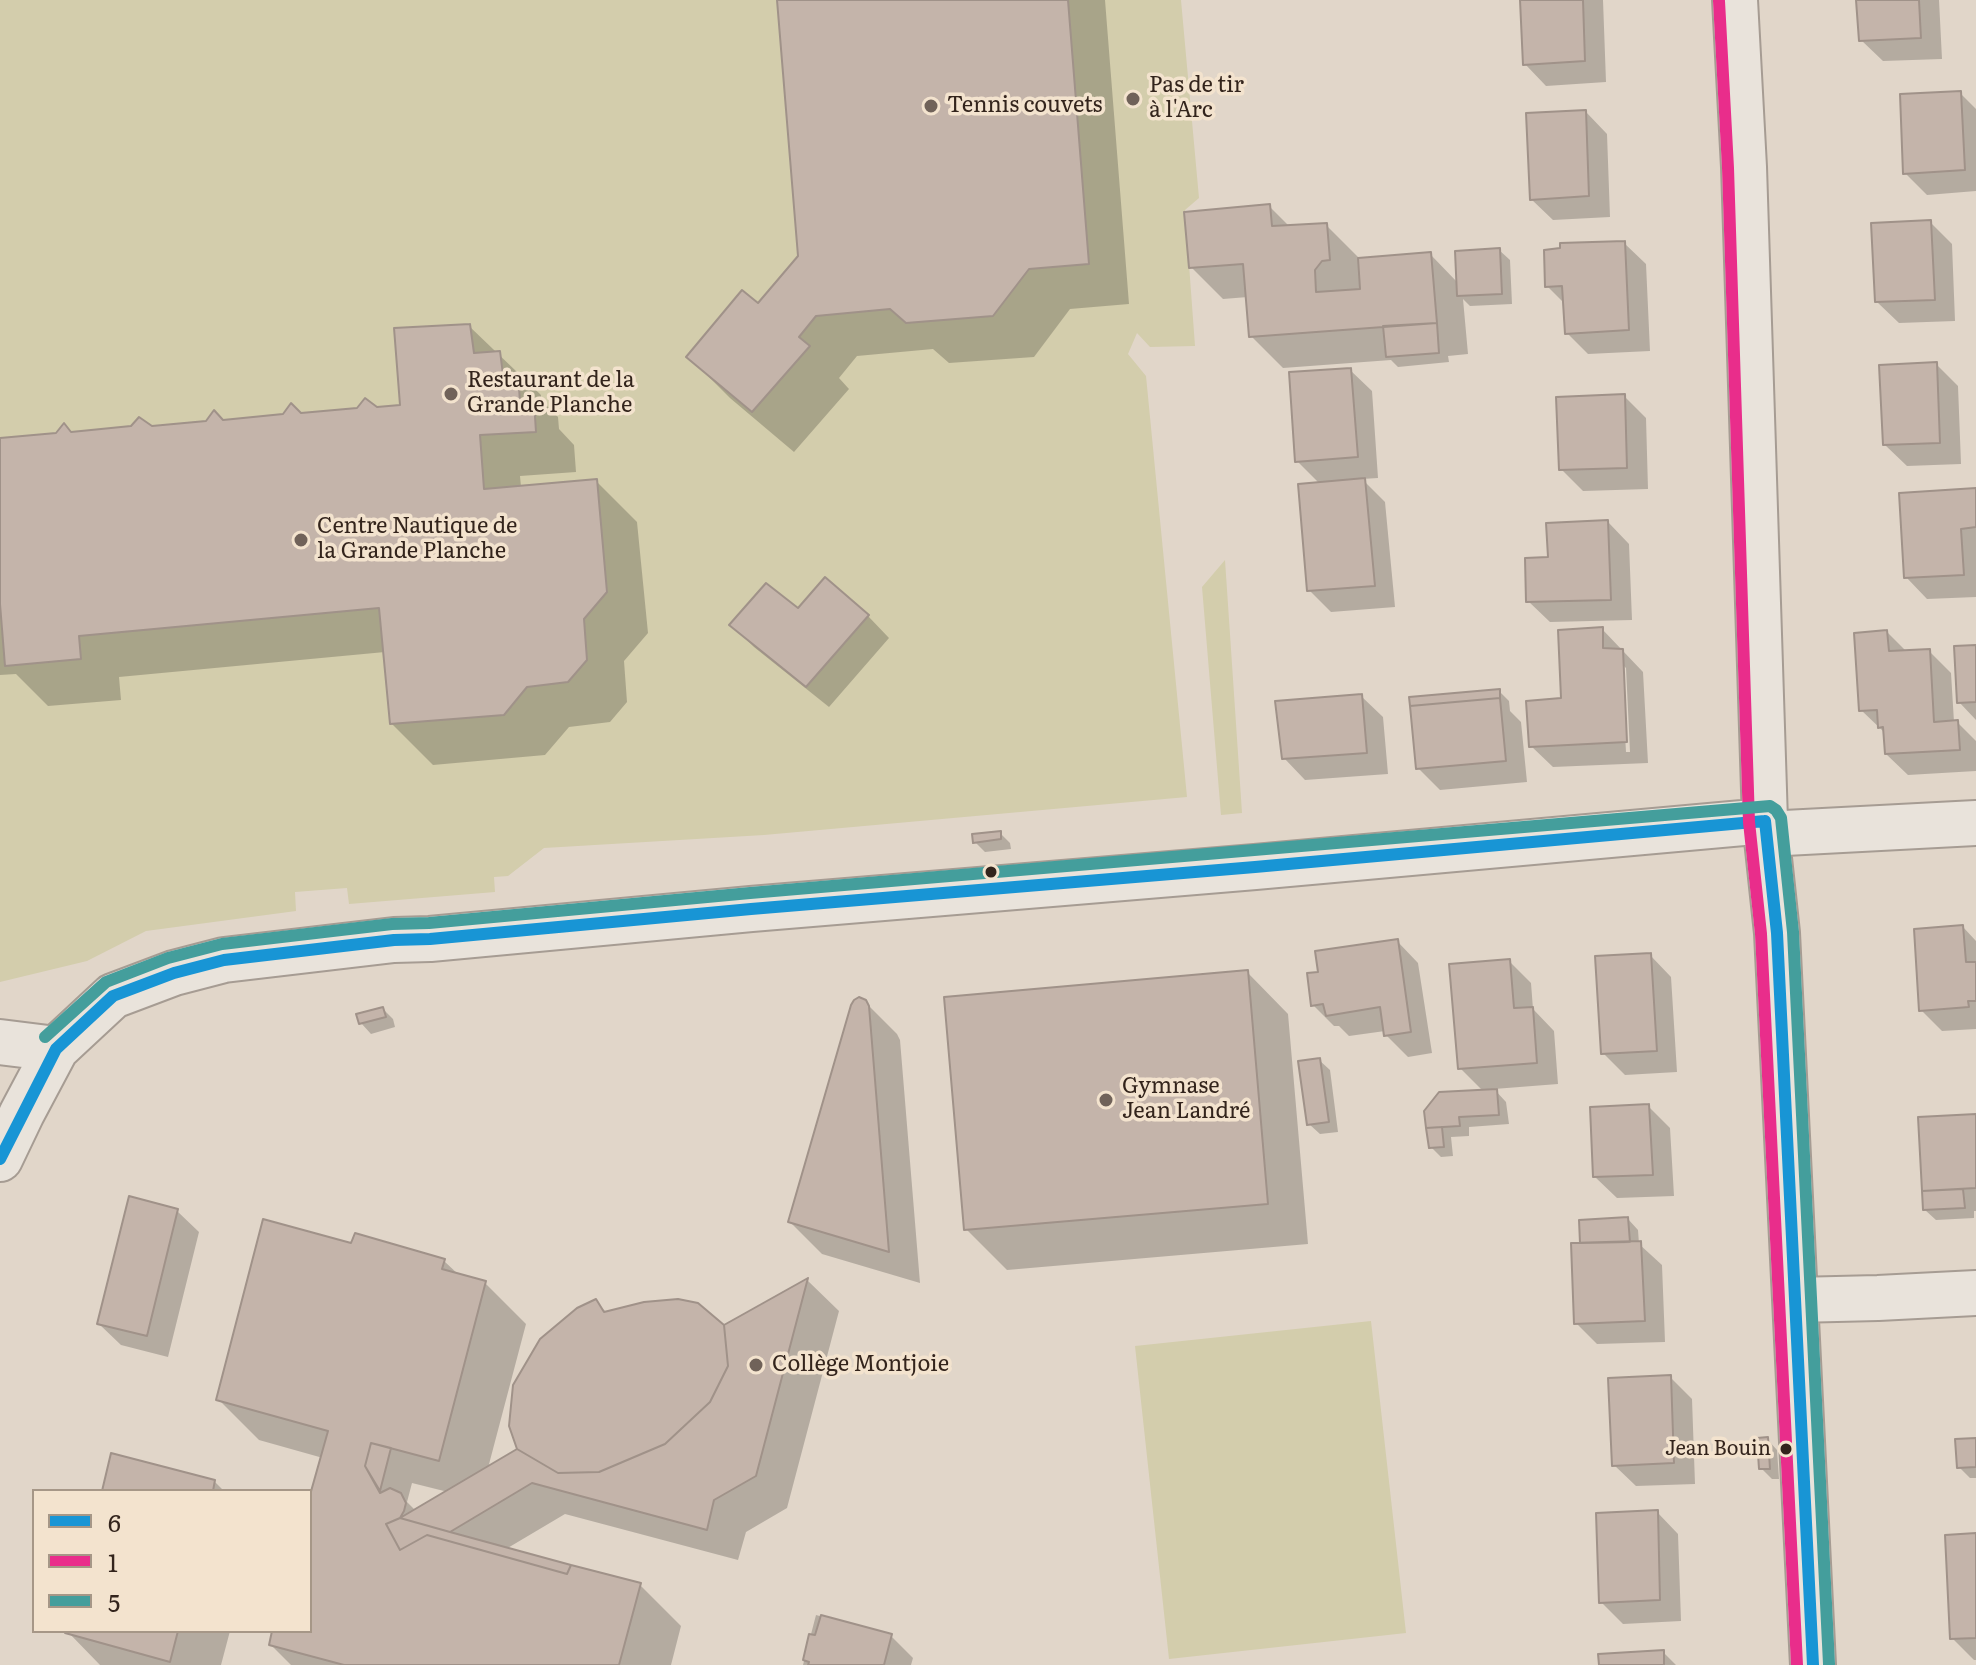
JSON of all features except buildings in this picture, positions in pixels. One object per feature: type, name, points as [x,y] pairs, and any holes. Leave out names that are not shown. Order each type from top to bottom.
[{"type":"street","points":[[1735,0],[1766,827],[1777,933],[1813,1665]]},
{"type":"street","points":[[0,1159],[56,1049],[113,996],[174,973],[224,960],[394,940],[751,909],[1766,827],[1976,823]]},
{"type":"street","points":[[0,1042],[56,1049]]},
{"type":"street","points":[[1795,1300],[1976,1293]]},
{"type":"shaded area","points":[[0,0],[1181,0],[1199,198],[1185,210],[1195,346],[1150,347],[1137,333],[1128,354],[1146,376],[1187,797],[764,835],[544,848],[508,876],[494,877],[495,892],[349,904],[347,888],[295,892],[296,911],[146,931],[87,961],[0,982]]},
{"type":"shaded area","points":[[1225,560],[1242,813],[1221,815],[1202,587]]},
{"type":"shaded area","points":[[1371,1321],[1406,1633],[1169,1659],[1135,1346]]},
{"type":"transit line","name":"1","points":[[1719,1],[1728,168],[1749,822],[1761,934],[1797,1665]]},
{"type":"transit line","name":"5","points":[[45,1037],[106,982],[168,958],[222,944],[392,924],[1770,806],[1781,818],[1793,932],[1829,1664]]},
{"type":"transit line","name":"6","points":[[1765,821],[1777,933],[1813,1665]]},
{"type":"transit line","name":"6","points":[[0,1159],[56,1049],[113,996],[174,973],[224,960],[394,940],[1765,821]]},
{"type":"place","name":"Pas de tir à l'Arc","points":[[1133,99]]},
{"type":"place","name":"Tennis couvets","points":[[931,106]]},
{"type":"place","name":"Restaurant de la Grande Planche","points":[[451,394]]},
{"type":"place","name":"Centre Nautique de la Grande Planche","points":[[301,540]]},
{"type":"place","name":"Gymnase Jean Landré","points":[[1106,1100]]},
{"type":"place","name":"Collège Montjoie","points":[[756,1365]]},
{"type":"place","name":"Jean Bouin","points":[[1786,1449]]}]
